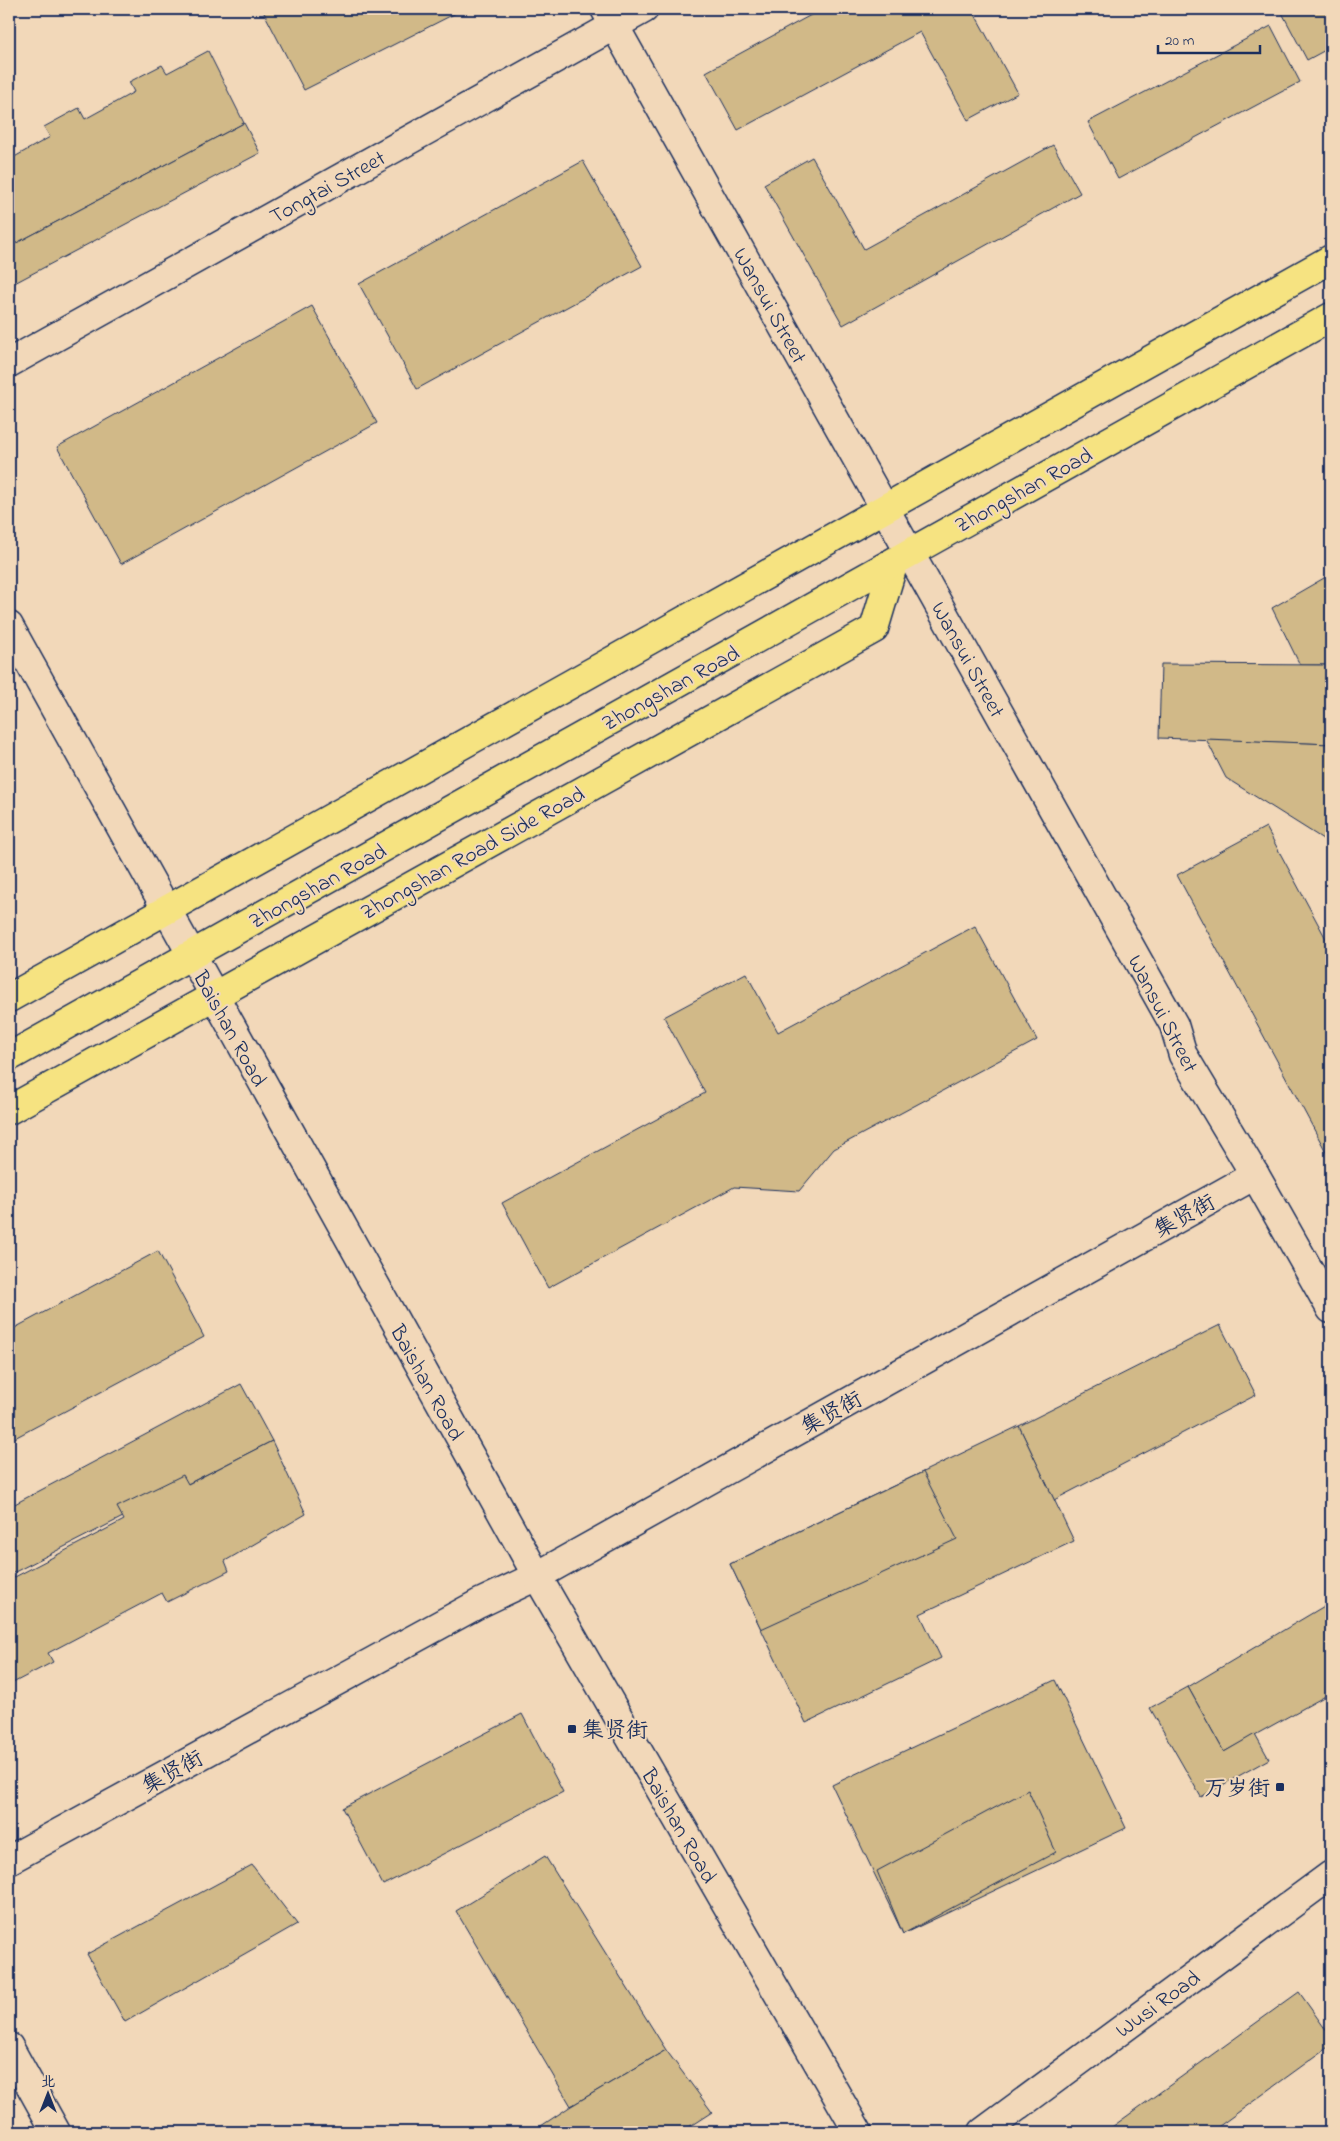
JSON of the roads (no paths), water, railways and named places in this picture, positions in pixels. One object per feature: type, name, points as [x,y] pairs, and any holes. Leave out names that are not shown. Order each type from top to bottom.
[{"type":"main road","points":[[9,998],[1331,259]]},
{"type":"main road","name":"Zhongshan Road","points":[[9,1057],[1331,317]]},
{"type":"main road","name":"Zhongshan Road Side Road","points":[[9,1110],[874,629],[902,557]]},
{"type":"street","name":"Tongtai Street","points":[[9,363],[610,17],[644,9]]},
{"type":"street","name":"Wansui Street","points":[[610,17],[885,509],[902,557],[1174,1025],[1183,1055],[1255,1175],[1331,1308]]},
{"type":"street","name":"Baishan Road","points":[[9,626],[537,1576],[858,2132]]},
{"type":"street","name":"集贤街","points":[[9,1860],[478,1604],[537,1576],[1255,1175]]},
{"type":"street","name":"Wusi Road","points":[[983,2132],[1331,1875]]},
{"type":"street","points":[[9,2047],[56,2132]]},
{"type":"place","name":"集贤街","points":[[572,1729]]},
{"type":"place","name":"万岁街","points":[[1280,1787]]}]
